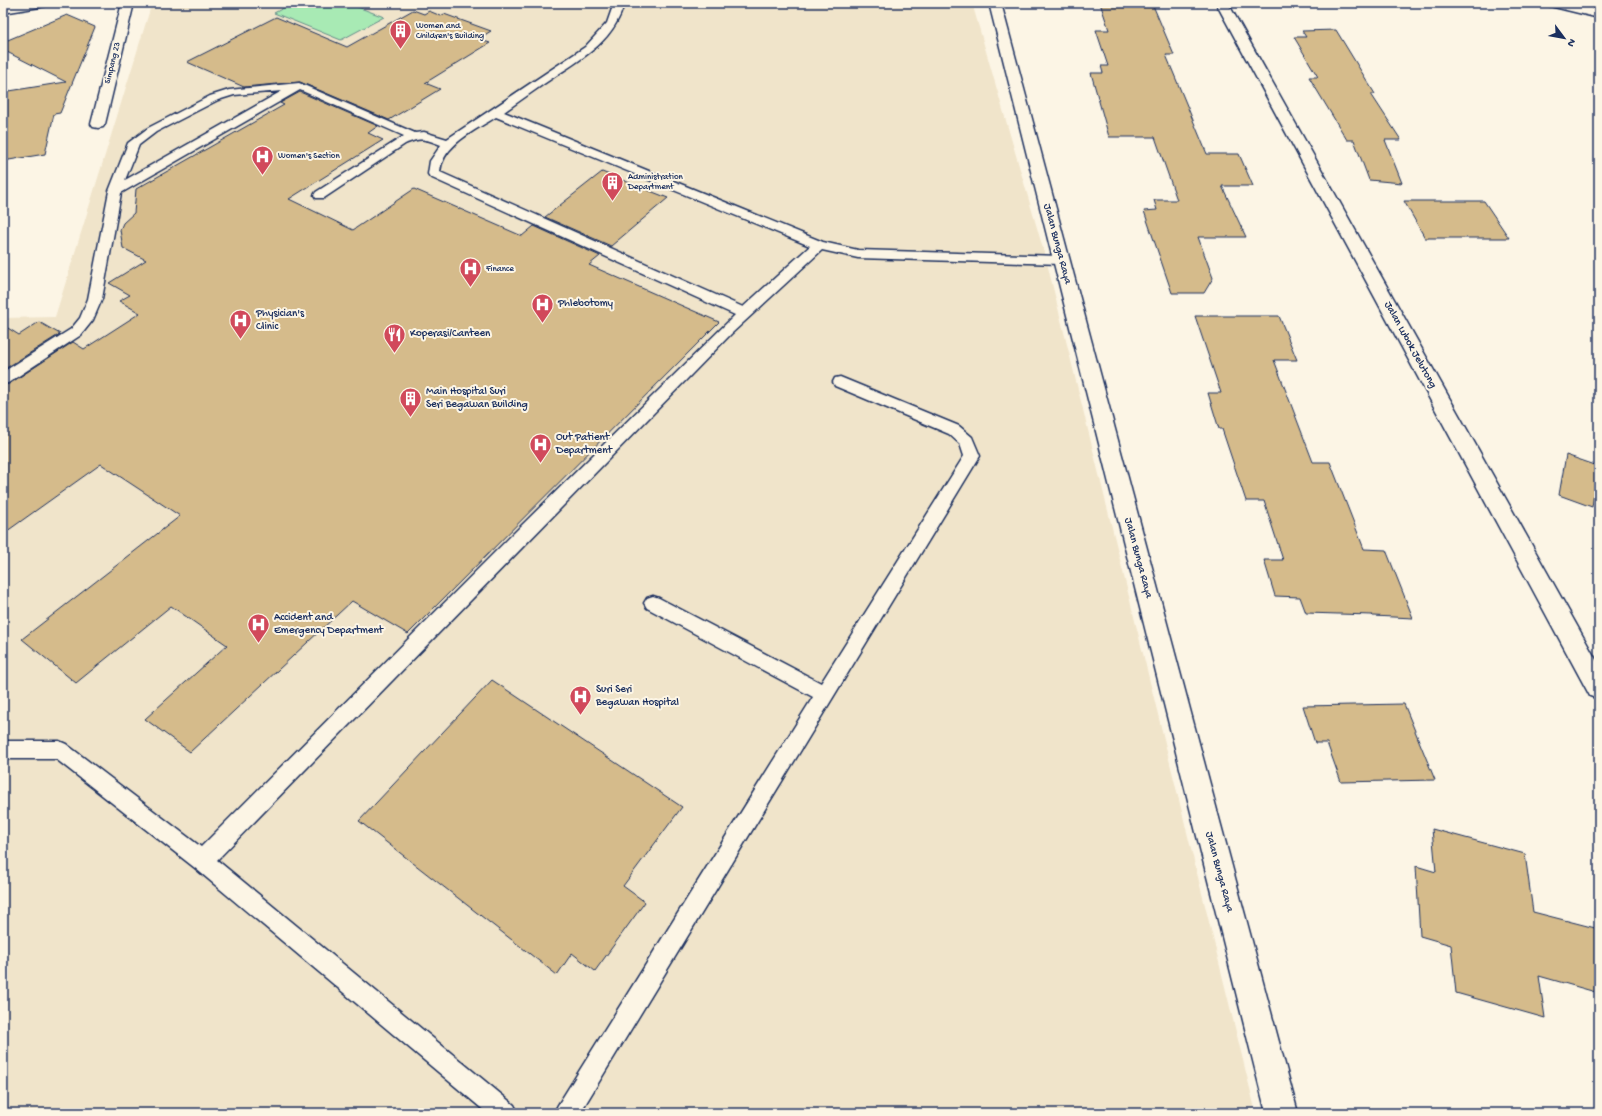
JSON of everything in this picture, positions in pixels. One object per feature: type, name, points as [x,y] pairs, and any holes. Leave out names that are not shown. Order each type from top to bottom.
[{"type":"street","points":[[3,9],[40,3]]},
{"type":"street","name":"Simpang 23","points":[[98,124],[128,3]]},
{"type":"street","name":"Jalan Bunga Raya","points":[[994,3],[1282,1113]]},
{"type":"street","name":"Jalan Lubok Jelutong","points":[[1222,3],[1599,688]]},
{"type":"street","points":[[1555,3],[1599,14]]},
{"type":"lane","points":[[619,3],[617,14],[606,32],[588,49],[448,144],[438,154],[434,165],[434,174],[744,313]]},
{"type":"lane","points":[[3,379],[76,332],[86,320],[95,299],[115,190],[134,144],[152,130],[214,98],[233,92],[299,86],[413,136]]},
{"type":"lane","points":[[115,190],[299,86]]},
{"type":"lane","points":[[496,112],[819,245],[858,254],[1061,260]]},
{"type":"lane","points":[[320,195],[401,142],[413,136],[425,134],[448,144]]},
{"type":"lane","points":[[202,861],[744,313],[819,245]]},
{"type":"lane","points":[[566,1113],[972,456],[967,441],[954,430],[840,382]]},
{"type":"lane","points":[[653,603],[824,694]]},
{"type":"lane","points":[[3,750],[59,750],[202,861],[506,1113]]},
{"type":"shaded area","name":"Suri Seri Begawan Hospital","points":[[152,3],[972,3],[1046,259],[1256,1113],[3,1113],[3,318],[55,317]]},
{"type":"green space","points":[[293,3],[347,3],[384,17],[341,40],[274,13]]},
{"type":"building","points":[[1100,3],[1152,3],[1174,55],[1166,55],[1207,154],[1239,154],[1253,186],[1222,186],[1246,237],[1198,237],[1213,278],[1204,293],[1172,293],[1144,211],[1157,210],[1154,200],[1177,200],[1155,137],[1109,137],[1091,73],[1103,73],[1101,66],[1108,66],[1096,30],[1109,30]]},
{"type":"building","points":[[413,10],[424,14],[429,11],[441,16],[444,14],[491,31],[478,39],[490,43],[425,83],[440,89],[389,120],[300,82],[244,87],[187,62],[276,17],[347,47]]},
{"type":"building","points":[[67,15],[95,27],[60,113],[54,114],[45,154],[3,161],[3,92],[66,82],[3,50],[3,42]]},
{"type":"building","points":[[1336,30],[1375,94],[1371,94],[1401,140],[1385,140],[1402,183],[1369,180],[1354,140],[1347,140],[1309,77],[1318,77],[1294,37],[1306,37],[1302,31]]},
{"type":"building","name":"Main Hospital Suri Seri Begawan Building","points":[[300,92],[378,126],[368,133],[383,140],[289,199],[353,230],[414,189],[522,236],[534,226],[600,256],[589,265],[719,322],[408,634],[352,601],[190,752],[145,719],[227,645],[171,606],[76,683],[22,639],[180,516],[101,464],[3,534],[3,385],[9,384],[73,342],[84,349],[140,313],[119,301],[130,295],[109,283],[146,260],[123,248],[120,230],[123,223],[134,213],[136,189],[284,105],[280,103]]},
{"type":"building","name":"Administration Department","points":[[602,172],[668,198],[611,246],[545,217]]},
{"type":"building","points":[[1404,201],[1484,201],[1509,238],[1425,238]]},
{"type":"building","points":[[1195,316],[1279,316],[1297,360],[1274,360],[1313,462],[1330,462],[1364,549],[1386,550],[1413,618],[1306,613],[1300,597],[1275,596],[1264,560],[1283,560],[1264,501],[1246,501],[1222,429],[1219,429],[1208,393],[1221,393]]},
{"type":"building","points":[[39,322],[60,334],[3,370],[3,325],[19,335]]},
{"type":"building","points":[[1566,455],[1598,466],[1592,507],[1559,495]]},
{"type":"building","points":[[492,680],[682,807],[623,886],[645,902],[595,971],[572,953],[557,975],[359,821]]},
{"type":"building","points":[[1404,704],[1435,780],[1341,782],[1327,743],[1315,743],[1303,706]]},
{"type":"building","points":[[1432,829],[1525,854],[1533,912],[1599,929],[1599,993],[1539,976],[1545,1018],[1456,993],[1451,945],[1420,936],[1416,866],[1436,872]]},
{"type":"place","name":"Women and Children's Building","points":[[400,50]]},
{"type":"place","name":"Women's Section","points":[[262,176]]},
{"type":"place","name":"Administration Department","points":[[613,202]]},
{"type":"place","name":"Finance","points":[[470,288]]},
{"type":"place","name":"Phlebotomy","points":[[543,324]]},
{"type":"place","name":"Physician's Clinic","points":[[240,340]]},
{"type":"place","name":"Koperasi/Canteen","points":[[395,354]]},
{"type":"place","name":"Main Hospital Suri Seri Begawan Building","points":[[410,418]]},
{"type":"place","name":"Out Patient Department","points":[[540,464]]},
{"type":"place","name":"Accident and Emergency Department","points":[[258,644]]},
{"type":"place","name":"Suri Seri Begawan Hospital","points":[[581,716]]}]
